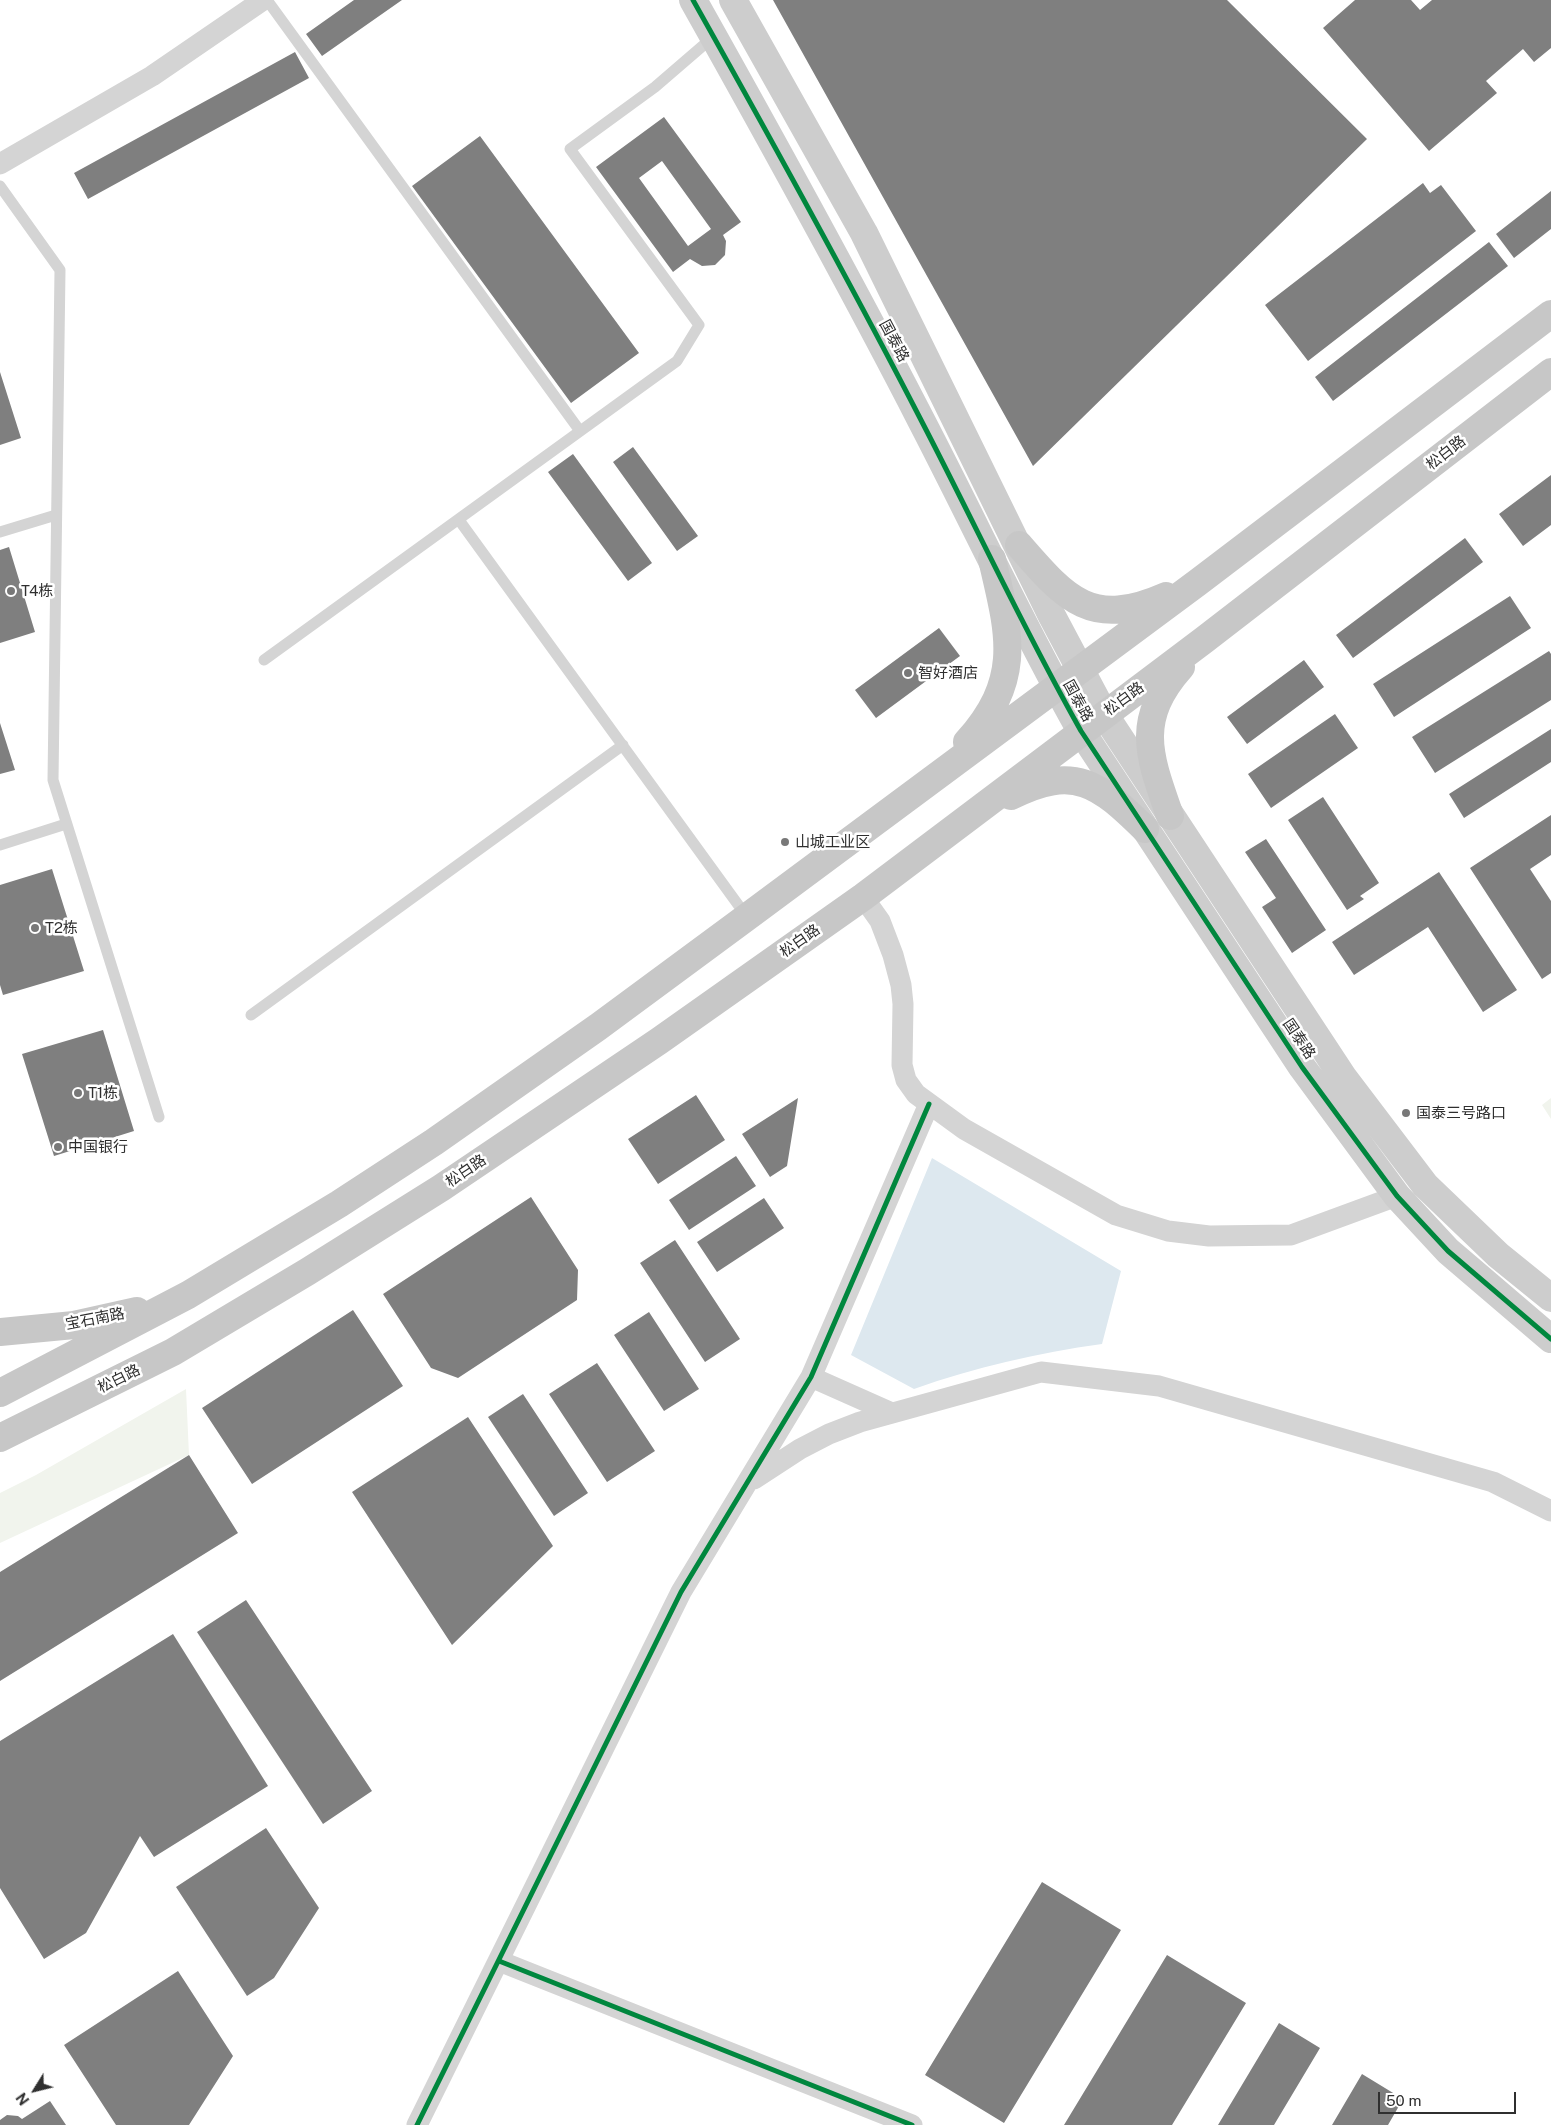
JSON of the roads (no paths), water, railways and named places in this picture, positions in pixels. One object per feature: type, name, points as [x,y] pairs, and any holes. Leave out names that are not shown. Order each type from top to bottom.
[{"type":"main road","points":[[0,1393],[188,1295],[339,1204],[434,1142],[598,1027],[747,917],[1197,583],[1551,314]]},
{"type":"main road","name":"松白路","points":[[0,1438],[173,1352],[341,1251],[441,1188],[651,1047],[863,897],[1204,640],[1551,372]]},
{"type":"main road","points":[[1018,544],[1066,595],[1087,606],[1110,610],[1128,609],[1151,603],[1197,583]]},
{"type":"main road","points":[[932,779],[978,729],[994,706],[1004,678],[1008,660],[1008,636],[992,559]]},
{"type":"main road","points":[[1170,816],[1152,765],[1149,743],[1151,721],[1158,699],[1171,678],[1204,640]]},
{"type":"main road","points":[[947,833],[1026,789],[1043,783],[1064,780],[1085,782],[1103,791],[1145,829]]},
{"type":"main road","name":"宝石南路","points":[[0,1332],[74,1325],[126,1314],[188,1295]]},
{"type":"street","points":[[0,164],[152,76],[263,0]]},
{"type":"street","name":"国泰路","points":[[693,0],[826,239],[992,559],[1056,687],[1081,731],[1302,1067],[1397,1196],[1448,1251],[1551,1339]]},
{"type":"street","name":"国泰路","points":[[733,0],[864,233],[1080,670],[1104,714],[1343,1077],[1425,1185],[1498,1256],[1551,1298]]},
{"type":"street","points":[[863,897],[880,921],[893,955],[901,985],[903,1004],[902,1065],[906,1080],[916,1094],[964,1130],[1116,1215],[1168,1231],[1209,1236],[1290,1235],[1397,1196]]},
{"type":"street","points":[[417,2125],[682,1592],[811,1377],[929,1104]]},
{"type":"street","points":[[745,1486],[786,1458],[829,1434],[892,1413],[1042,1372],[1158,1386],[1493,1482],[1551,1511]]},
{"type":"street","points":[[811,1377],[892,1413]]},
{"type":"street","points":[[499,1961],[912,2125]]},
{"type":"lane","points":[[267,0],[580,431]]},
{"type":"lane","points":[[264,660],[677,361],[699,325],[570,149],[655,87],[713,36]]},
{"type":"lane","points":[[0,186],[60,270],[53,780],[158,1117]]},
{"type":"lane","points":[[0,532],[56,515]]},
{"type":"lane","points":[[459,520],[747,917]]},
{"type":"lane","points":[[251,1015],[623,745]]},
{"type":"lane","points":[[0,845],[66,824]]},
{"type":"place","name":"T4栋","points":[[11,591]]},
{"type":"place","name":"智好酒店","points":[[908,673]]},
{"type":"place","name":"山城工业区","points":[[785,842]]},
{"type":"place","name":"T2栋","points":[[35,928]]},
{"type":"place","name":"T1栋","points":[[78,1093]]},
{"type":"place","name":"国泰三号路口","points":[[1406,1113]]},
{"type":"place","name":"中国银行","points":[[58,1147]]}]
